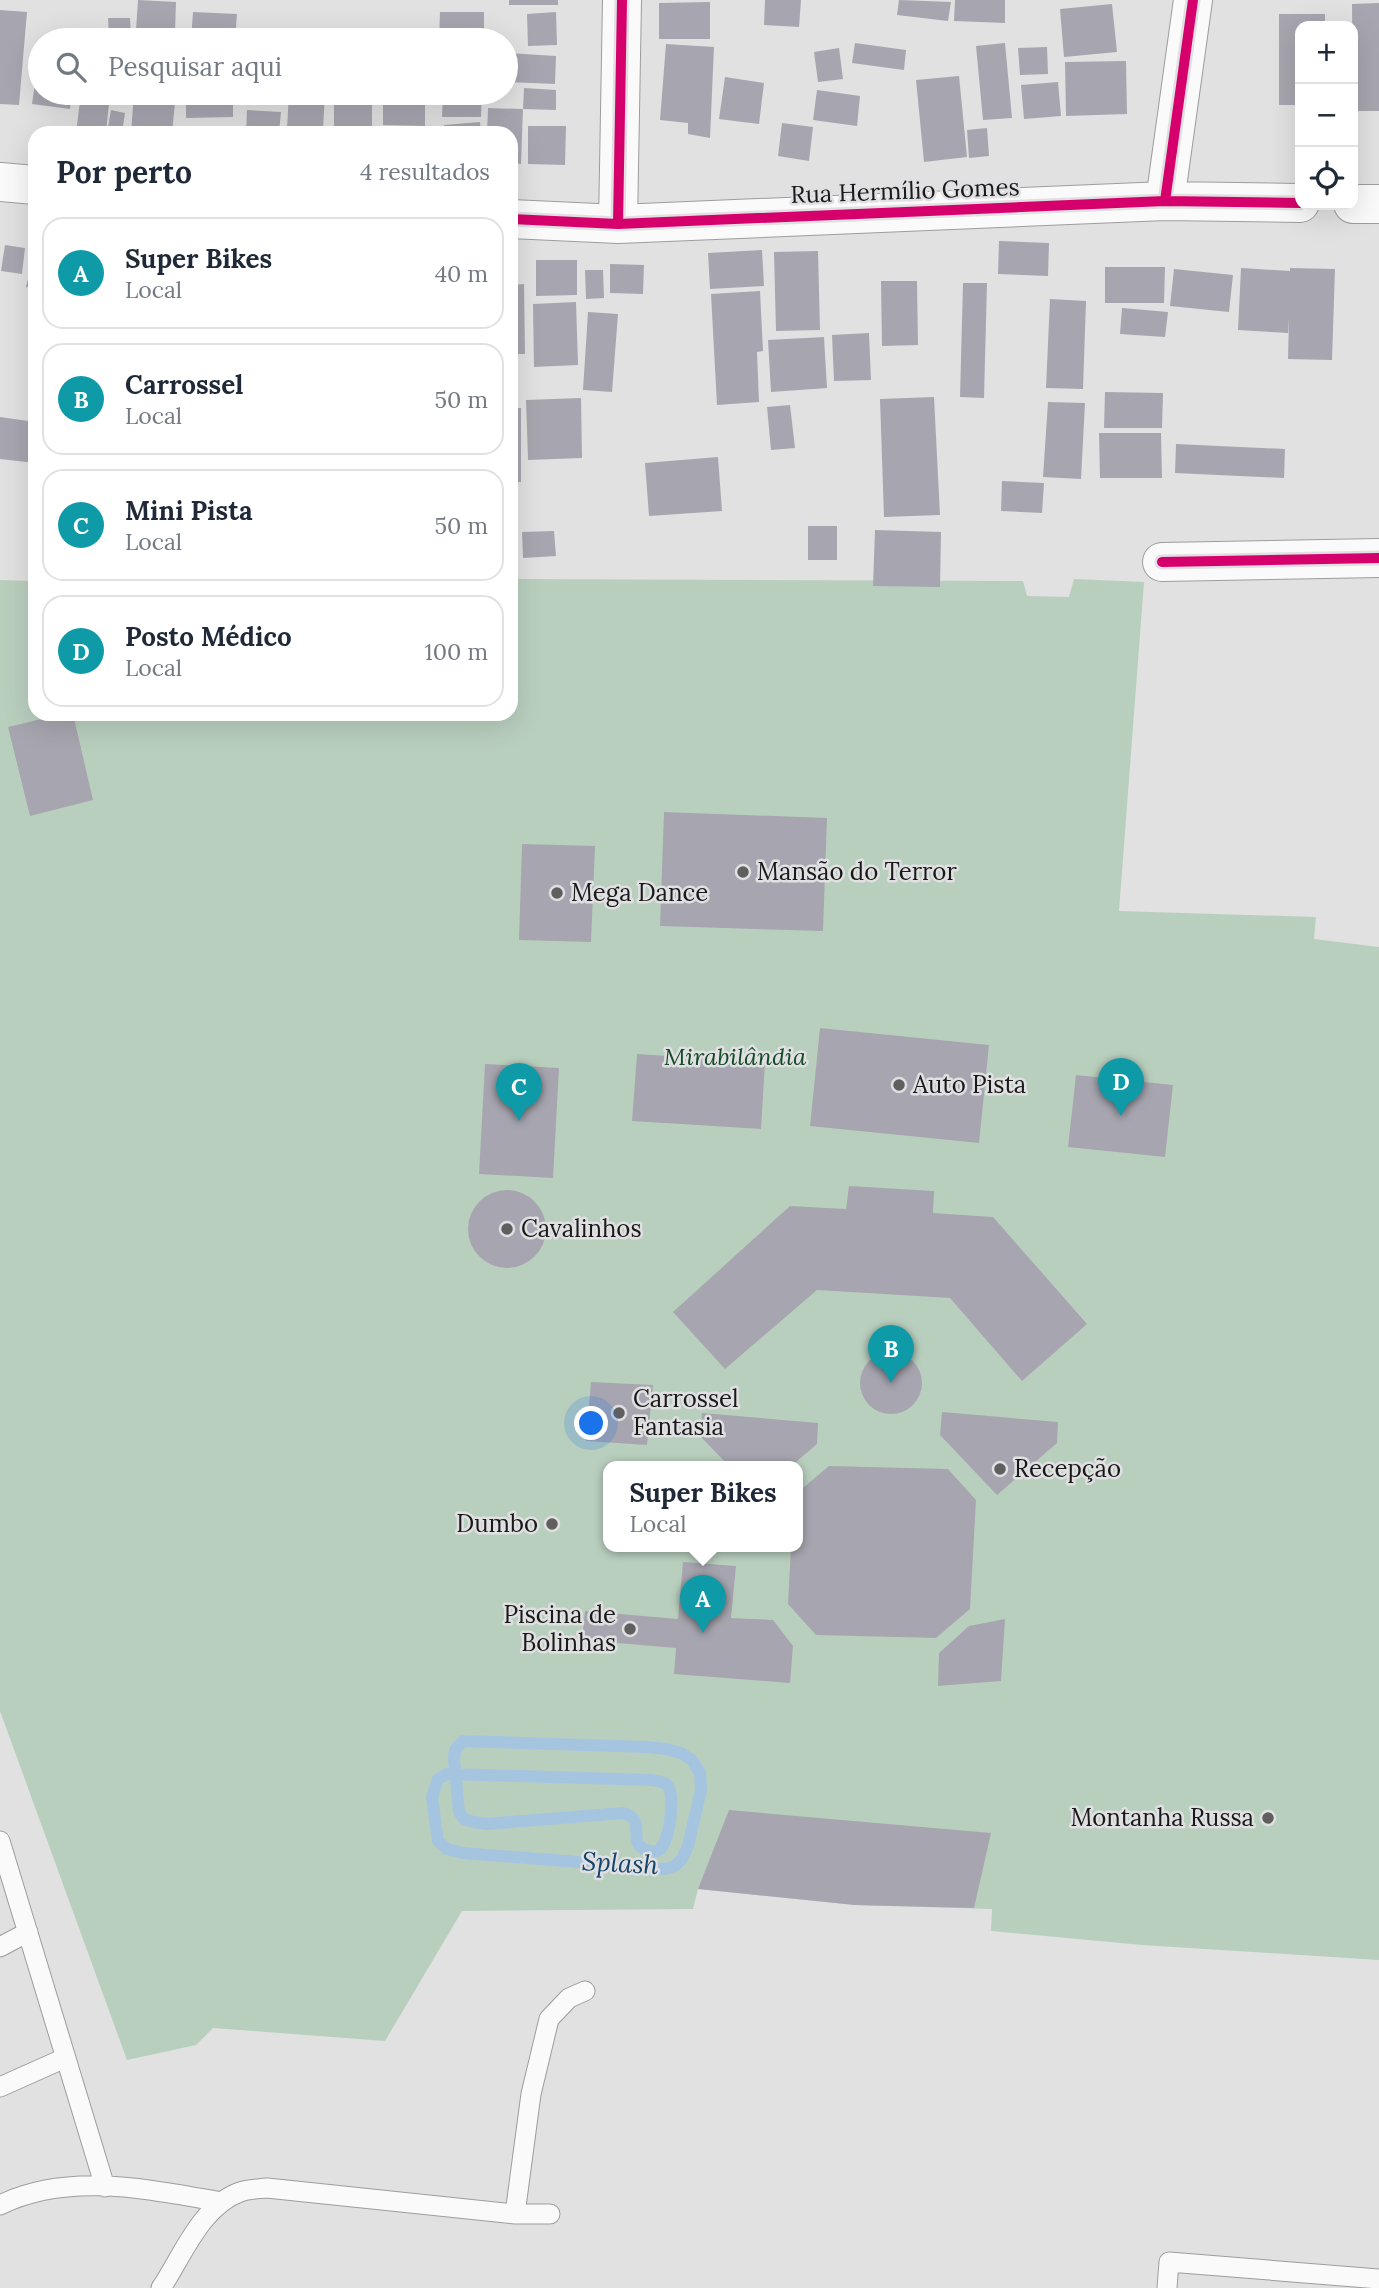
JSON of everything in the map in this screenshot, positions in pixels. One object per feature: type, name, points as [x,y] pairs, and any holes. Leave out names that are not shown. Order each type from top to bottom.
[{"type":"street","points":[[618,224],[622,0]]},
{"type":"street","points":[[1165,201],[1193,0]]},
{"type":"street","points":[[0,182],[28,184]]},
{"type":"street","name":"Rua Hermílio Gomes","points":[[518,219],[618,224],[1165,201],[1295,203]]},
{"type":"street","points":[[1358,204],[1379,204]]},
{"type":"street","points":[[1162,562],[1379,558]]},
{"type":"lane","points":[[0,1844],[104,2187]]},
{"type":"lane","points":[[0,1947],[28,1932]]},
{"type":"lane","points":[[515,2214],[531,2094],[549,2019],[569,1998],[585,1991]]},
{"type":"lane","points":[[0,2087],[65,2058]]},
{"type":"lane","points":[[0,2205],[45,2190],[72,2186],[138,2188],[222,2202]]},
{"type":"lane","points":[[162,2287],[194,2231],[222,2202],[240,2192],[267,2188],[515,2214],[550,2214]]},
{"type":"lane","points":[[1167,2288],[1169,2262],[1346,2282],[1379,2279]]},
{"type":"green space","name":"Mirabilândia","points":[[518,579],[1023,581],[1027,596],[1069,597],[1074,579],[1144,582],[1119,911],[1316,917],[1314,939],[1379,947],[1379,1960],[1142,1945],[991,1931],[992,1909],[855,1905],[698,1889],[693,1909],[462,1911],[385,2041],[213,2028],[196,2045],[127,2060],[0,1711],[0,580],[28,581],[28,721],[518,721]]},
{"type":"building","points":[[138,0],[176,2],[175,28],[136,28]]},
{"type":"building","points":[[509,0],[558,0],[558,5],[509,5]]},
{"type":"building","points":[[765,0],[801,0],[799,27],[764,25]]},
{"type":"building","points":[[899,0],[951,2],[948,21],[897,15]]},
{"type":"building","points":[[955,0],[1005,0],[1005,23],[954,21]]},
{"type":"building","points":[[710,2],[710,39],[659,39],[659,3]]},
{"type":"building","points":[[1379,3],[1379,111],[1358,111],[1358,21],[1352,21],[1352,4]]},
{"type":"building","points":[[1112,4],[1117,52],[1064,57],[1060,9]]},
{"type":"building","points":[[0,10],[27,12],[19,105],[0,104]]},
{"type":"building","points":[[193,12],[237,14],[236,28],[192,28]]},
{"type":"building","points":[[440,12],[484,12],[484,28],[439,28]]},
{"type":"building","points":[[556,12],[557,45],[528,46],[527,14]]},
{"type":"building","points":[[1279,14],[1325,14],[1325,21],[1295,21],[1295,105],[1279,105]]},
{"type":"building","points":[[108,18],[130,18],[130,28],[108,28]]},
{"type":"building","points":[[855,43],[906,50],[904,70],[852,63]]},
{"type":"building","points":[[1005,43],[1012,118],[983,120],[976,46]]},
{"type":"building","points":[[666,44],[714,47],[710,138],[688,134],[688,123],[660,120]]},
{"type":"building","points":[[1047,47],[1048,74],[1020,75],[1018,48]]},
{"type":"building","points":[[839,48],[843,79],[818,82],[814,52]]},
{"type":"building","points":[[518,54],[556,56],[555,84],[518,82]]},
{"type":"building","points":[[1126,61],[1127,114],[1066,116],[1065,62]]},
{"type":"building","points":[[959,76],[967,157],[924,162],[916,80]]},
{"type":"building","points":[[725,77],[764,83],[759,124],[719,119]]},
{"type":"building","points":[[1058,82],[1061,116],[1024,119],[1021,85]]},
{"type":"building","points":[[524,88],[556,90],[556,110],[523,109]]},
{"type":"building","points":[[817,90],[860,96],[857,126],[813,120]]},
{"type":"building","points":[[40,105],[70,105],[70,109]]},
{"type":"building","points":[[80,105],[109,105],[107,126],[77,126]]},
{"type":"building","points":[[133,105],[175,105],[173,126],[132,126]]},
{"type":"building","points":[[186,105],[233,105],[233,117],[186,118]]},
{"type":"building","points":[[288,105],[324,105],[323,126],[287,126]]},
{"type":"building","points":[[334,105],[372,105],[372,126],[334,126]]},
{"type":"building","points":[[383,105],[425,105],[425,126],[383,125]]},
{"type":"building","points":[[442,105],[482,105],[481,117],[442,117]]},
{"type":"building","points":[[488,108],[523,109],[521,164],[518,164],[518,126],[487,126]]},
{"type":"building","points":[[111,110],[125,113],[123,126],[108,126]]},
{"type":"building","points":[[247,110],[281,112],[280,126],[246,126]]},
{"type":"building","points":[[480,122],[480,126],[444,126]]},
{"type":"building","points":[[782,123],[813,127],[809,161],[778,156]]},
{"type":"building","points":[[528,126],[566,126],[565,165],[528,164]]},
{"type":"building","points":[[987,128],[989,156],[969,158],[967,130]]},
{"type":"building","points":[[999,241],[1049,243],[1048,276],[998,274]]},
{"type":"building","points":[[5,245],[25,248],[22,274],[1,271]]},
{"type":"building","points":[[762,250],[764,286],[710,289],[708,253]]},
{"type":"building","points":[[818,251],[820,330],[776,331],[774,252]]},
{"type":"building","points":[[536,260],[577,260],[577,295],[536,296]]},
{"type":"building","points":[[610,264],[644,265],[643,294],[610,293]]},
{"type":"building","points":[[1105,267],[1165,267],[1164,303],[1105,303]]},
{"type":"building","points":[[1241,268],[1290,271],[1290,268],[1335,269],[1332,360],[1288,359],[1289,318],[1288,333],[1238,330]]},
{"type":"building","points":[[1174,269],[1233,275],[1229,312],[1170,306]]},
{"type":"building","points":[[585,270],[603,270],[604,298],[586,299]]},
{"type":"building","points":[[881,281],[917,281],[918,345],[882,346]]},
{"type":"building","points":[[963,283],[987,283],[984,398],[960,397]]},
{"type":"building","points":[[518,284],[524,284],[525,354],[518,354]]},
{"type":"building","points":[[760,291],[763,351],[757,352],[759,402],[717,405],[711,294]]},
{"type":"building","points":[[1050,299],[1086,301],[1083,389],[1046,388]]},
{"type":"building","points":[[576,302],[578,365],[534,367],[533,304]]},
{"type":"building","points":[[1122,308],[1168,312],[1165,337],[1120,334]]},
{"type":"building","points":[[588,312],[618,314],[612,392],[583,390]]},
{"type":"building","points":[[869,333],[871,380],[834,381],[832,335]]},
{"type":"building","points":[[824,337],[827,388],[771,392],[768,340]]},
{"type":"building","points":[[1105,392],[1163,393],[1162,428],[1104,428]]},
{"type":"building","points":[[934,397],[940,515],[884,517],[880,399]]},
{"type":"building","points":[[581,398],[582,458],[528,460],[526,400]]},
{"type":"building","points":[[1048,402],[1085,403],[1081,479],[1043,477]]},
{"type":"building","points":[[790,405],[795,448],[771,450],[767,407]]},
{"type":"building","points":[[518,408],[521,408],[521,482],[518,482]]},
{"type":"building","points":[[0,417],[28,421],[28,462],[0,459]]},
{"type":"building","points":[[1099,433],[1161,433],[1162,478],[1100,478]]},
{"type":"building","points":[[1176,444],[1285,449],[1284,478],[1175,473]]},
{"type":"building","points":[[718,457],[722,511],[649,516],[645,463]]},
{"type":"building","points":[[1002,481],[1044,483],[1042,513],[1001,511]]},
{"type":"building","points":[[808,526],[837,526],[837,560],[808,560]]},
{"type":"building","points":[[875,530],[941,532],[940,587],[873,586]]},
{"type":"building","points":[[554,531],[556,556],[523,558],[522,532]]},
{"type":"building","points":[[33,721],[75,721],[93,800],[30,816],[8,727]]},
{"type":"building","name":"Mansão do Terror","points":[[664,812],[827,818],[823,931],[660,926]]},
{"type":"building","name":"Mega Dance","points":[[522,844],[595,846],[591,942],[519,940]]},
{"type":"building","name":"Auto Pista","points":[[820,1028],[989,1045],[979,1143],[810,1126]]},
{"type":"building","points":[[637,1054],[765,1062],[761,1129],[632,1121]]},
{"type":"building","points":[[485,1064],[559,1068],[553,1178],[479,1174]]},
{"type":"building","points":[[1076,1075],[1173,1085],[1165,1157],[1068,1147]]},
{"type":"building","points":[[849,1186],[934,1191],[933,1213],[993,1217],[1087,1324],[1022,1381],[950,1298],[817,1290],[725,1369],[673,1312],[790,1206],[846,1209]]},
{"type":"building","name":"Cavalinhos","points":[[507,1190],[522,1193],[535,1201],[543,1214],[546,1229],[543,1244],[535,1257],[522,1265],[507,1268],[492,1265],[479,1257],[471,1244],[468,1229],[471,1214],[479,1201],[492,1193]]},
{"type":"building","points":[[885,1352],[897,1352],[913,1361],[920,1371],[920,1395],[913,1405],[897,1414],[885,1414],[874,1409],[865,1400],[860,1389],[860,1377],[865,1366],[874,1357]]},
{"type":"building","name":"Carrossel Fantasia","points":[[591,1382],[653,1385],[647,1445],[586,1441]]},
{"type":"building","name":"Recepção","points":[[942,1412],[1058,1422],[1057,1443],[997,1495],[940,1435]]},
{"type":"building","points":[[702,1413],[818,1423],[817,1444],[797,1461],[724,1461],[700,1436]]},
{"type":"building","points":[[829,1466],[948,1469],[976,1500],[970,1609],[936,1638],[816,1635],[788,1604],[791,1552],[803,1552],[803,1488]]},
{"type":"building","points":[[683,1562],[736,1566],[731,1618],[773,1620],[793,1646],[790,1683],[674,1674],[676,1648],[582,1640],[585,1611],[678,1619]]},
{"type":"building","points":[[1005,1619],[1001,1681],[938,1686],[939,1653],[969,1626]]},
{"type":"building","points":[[729,1810],[991,1833],[974,1908],[855,1905],[698,1889]]},
{"type":"waterway","name":"Splash","points":[[463,1741],[455,1750],[454,1758],[459,1812],[464,1819],[487,1824],[623,1813],[634,1820],[640,1847],[654,1851],[662,1847],[670,1819],[670,1790],[659,1781],[651,1780],[447,1774],[438,1779],[432,1797],[438,1841],[447,1849],[463,1853],[665,1869],[675,1866],[682,1859],[688,1846],[701,1790],[700,1773],[692,1760],[681,1753],[646,1747],[463,1741]]},
{"type":"cycle path","points":[[618,224],[622,0]]},
{"type":"cycle path","points":[[1165,201],[1193,0]]},
{"type":"cycle path","points":[[518,219],[618,224],[1165,201],[1295,203]]},
{"type":"cycle path","points":[[1162,562],[1379,558]]},
{"type":"place","name":"Mansão do Terror","points":[[743,872]]},
{"type":"place","name":"Mega Dance","points":[[557,893]]},
{"type":"place","name":"Auto Pista","points":[[899,1085]]},
{"type":"place","name":"Posto Médico","points":[[1121,1116]]},
{"type":"place","name":"Mini Pista","points":[[519,1121]]},
{"type":"place","name":"Cavalinhos","points":[[507,1229]]},
{"type":"place","name":"Carrossel","points":[[891,1383]]},
{"type":"place","name":"Carrossel Fantasia","points":[[619,1413]]},
{"type":"place","name":"Recepção","points":[[1000,1469]]},
{"type":"place","name":"Dumbo","points":[[552,1524]]},
{"type":"place","name":"Piscina de Bolinhas","points":[[630,1629]]},
{"type":"place","name":"Super Bikes","points":[[703,1633]]},
{"type":"place","name":"Montanha Russa","points":[[1268,1818]]}]
